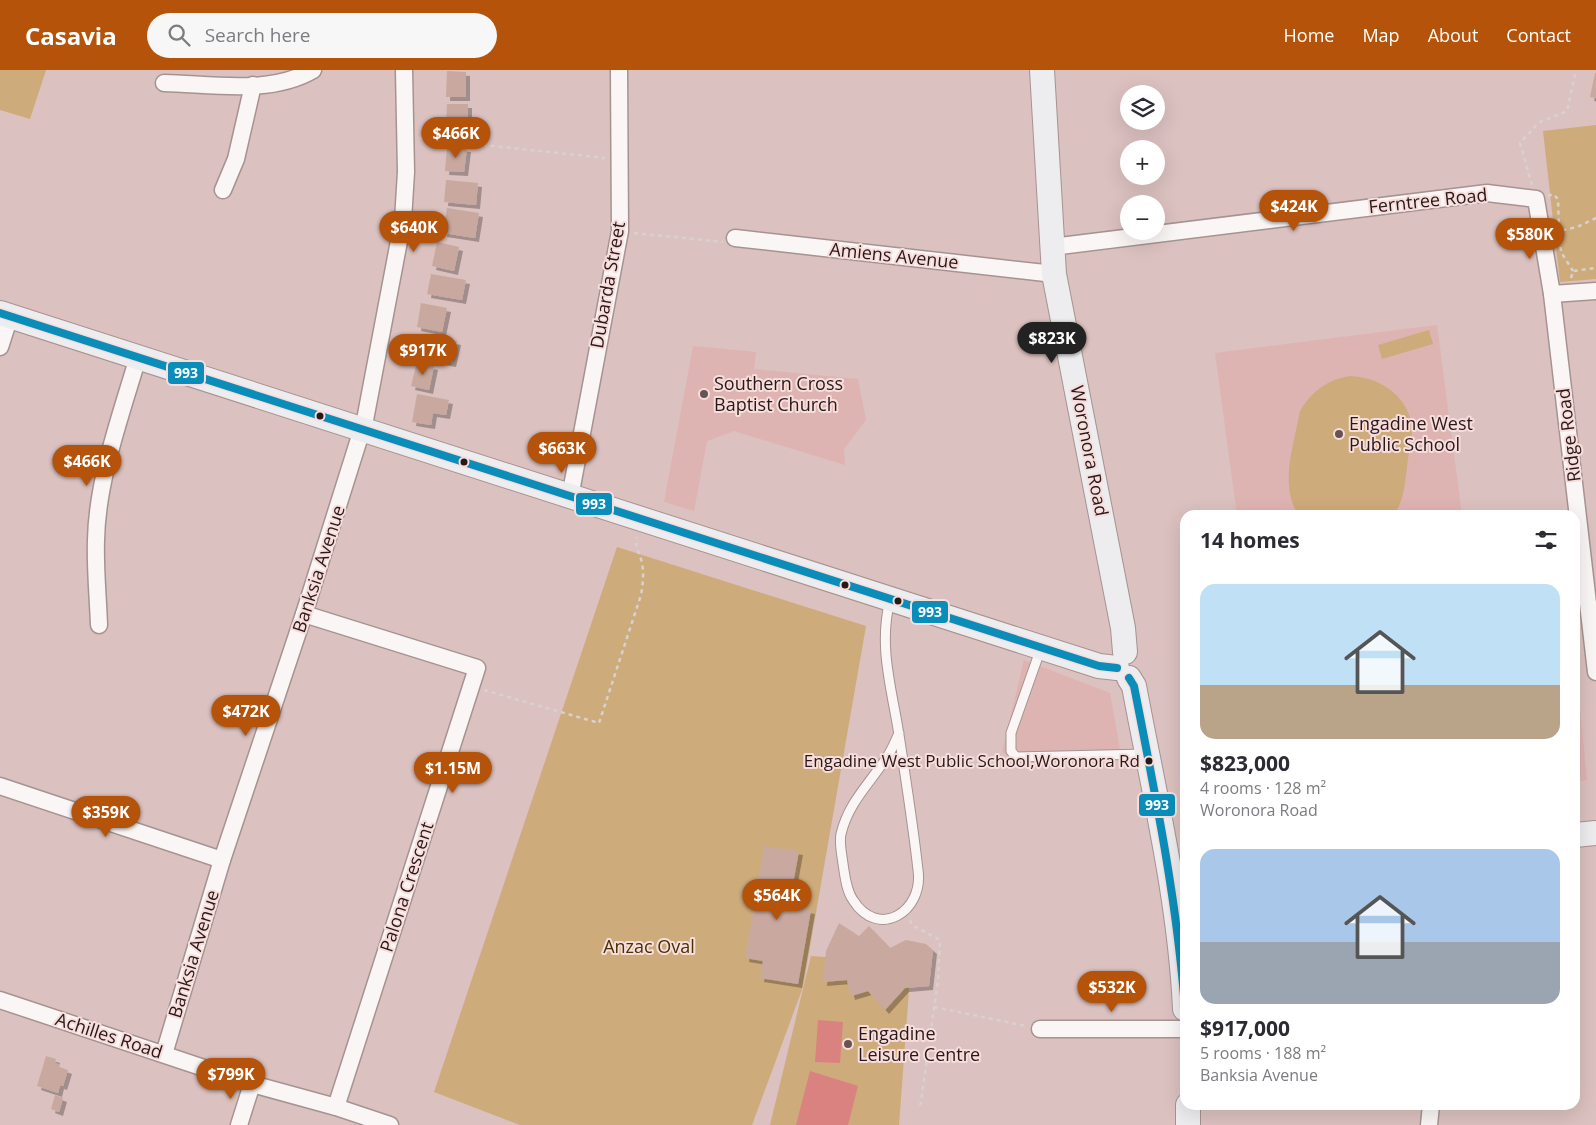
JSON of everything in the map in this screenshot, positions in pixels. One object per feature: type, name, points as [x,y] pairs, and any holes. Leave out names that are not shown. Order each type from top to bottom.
[{"type":"street","points":[[164,83],[253,85],[283,83],[313,70]]},
{"type":"street","name":"Banksia Avenue","points":[[164,1054],[222,860],[363,430],[401,235],[405,194],[404,70]]},
{"type":"street","name":"Dubarda Street","points":[[570,497],[620,231],[619,70]]},
{"type":"street","name":"Woronora Road","points":[[1042,70],[1054,274],[1123,628],[1124,666],[1134,686],[1147,754],[1178,886],[1180,937]]},
{"type":"street","points":[[223,190],[236,159],[253,85]]},
{"type":"street","name":"Ferntree Road","points":[[1052,246],[1487,193],[1536,199]]},
{"type":"street","name":"Ridge Road","points":[[1536,199],[1552,294],[1577,510]]},
{"type":"street","name":"Amiens Avenue","points":[[735,238],[1054,274]]},
{"type":"street","points":[[1552,294],[1596,291]]},
{"type":"street","points":[[0,347],[5,314],[890,600],[1100,666],[1124,666]]},
{"type":"street","points":[[99,624],[96,540],[98,517],[112,449],[138,357]]},
{"type":"street","name":"Ridge Road","points":[[1580,535],[1596,672]]},
{"type":"street","name":"Palona Crescent","points":[[304,614],[477,668],[336,1106]]},
{"type":"street","points":[[0,786],[222,860]]},
{"type":"street","points":[[1580,835],[1596,833]]},
{"type":"street","name":"Achilles Road","points":[[0,1000],[252,1084],[336,1106],[390,1125]]},
{"type":"street","points":[[1040,1029],[1180,1028]]},
{"type":"street","points":[[239,1125],[252,1084]]},
{"type":"street","points":[[1188,1110],[1188,1125]]},
{"type":"street","points":[[1429,1125],[1430,1110]]},
{"type":"lane","points":[[890,600],[884,637],[899,733],[919,876],[915,899],[906,911],[895,918],[878,920],[862,912],[853,900],[846,883],[840,837],[848,810],[887,758],[899,733]]},
{"type":"lane","points":[[1041,647],[1011,733],[1011,751],[1016,757],[1147,754]]},
{"type":"path","points":[[1573,272],[1561,252],[1558,199],[1553,194],[1536,199],[1520,143],[1538,123],[1566,111],[1576,70]]},
{"type":"path","points":[[405,137],[620,160]]},
{"type":"path","points":[[1559,231],[1577,227],[1596,218]]},
{"type":"path","points":[[620,231],[725,243],[735,238]]},
{"type":"path","points":[[471,686],[599,723],[641,595],[644,577],[642,561],[635,544],[642,520]]},
{"type":"path","points":[[906,911],[912,925],[940,940],[938,980],[920,1108]]},
{"type":"path","points":[[934,1007],[1040,1029]]},
{"type":"shaded area","name":"Engadine West Public School","points":[[1437,325],[1461,510],[1236,510],[1215,353]]},
{"type":"shaded area","points":[[693,346],[756,352],[754,369],[858,379],[866,420],[844,449],[845,465],[734,431],[707,441],[694,511],[664,502]]},
{"type":"shaded area","points":[[1024,660],[1110,693],[1122,760],[1018,763],[1002,752]]},
{"type":"shaded area","points":[[1580,707],[1587,780],[1580,781]]},
{"type":"shaded area","points":[[818,1020],[843,1022],[840,1063],[815,1062]]},
{"type":"shaded area","points":[[810,1071],[858,1086],[848,1125],[796,1125]]},
{"type":"green space","points":[[0,70],[46,70],[30,119],[0,110]]},
{"type":"green space","points":[[1596,125],[1596,279],[1560,282],[1543,131]]},
{"type":"green space","points":[[1429,330],[1433,344],[1382,359],[1378,345]]},
{"type":"green space","points":[[1350,376],[1361,377],[1382,384],[1399,398],[1410,417],[1412,428],[1405,486],[1397,510],[1296,510],[1292,503],[1289,490],[1290,464],[1300,411],[1315,392],[1334,380]]},
{"type":"green space","name":"Anzac Oval","points":[[617,547],[866,626],[803,987],[752,1125],[520,1125],[434,1092]]},
{"type":"green space","name":"Engadine Leisure Centre","points":[[811,956],[911,963],[899,1125],[770,1125]]},
{"type":"building","points":[[447,71],[466,72],[466,97],[446,97]]},
{"type":"building","points":[[1596,73],[1596,98],[1590,97]]},
{"type":"building","points":[[447,104],[468,104],[468,126],[446,126]]},
{"type":"building","points":[[447,146],[467,148],[464,172],[445,171]]},
{"type":"building","points":[[446,180],[478,183],[476,205],[444,202]]},
{"type":"building","points":[[447,208],[479,213],[475,238],[443,233]]},
{"type":"building","points":[[437,242],[459,247],[454,271],[432,266]]},
{"type":"building","points":[[431,274],[466,280],[462,300],[427,294]]},
{"type":"building","points":[[421,303],[447,308],[442,332],[417,327]]},
{"type":"building","points":[[423,334],[457,341],[452,363],[418,357]]},
{"type":"building","points":[[417,362],[434,366],[429,390],[411,386]]},
{"type":"building","points":[[417,394],[449,400],[446,415],[433,413],[431,425],[412,422]]},
{"type":"building","points":[[764,846],[799,851],[793,884],[779,881],[776,904],[811,910],[798,984],[760,978],[763,961],[745,958]]},
{"type":"building","points":[[839,923],[859,936],[869,926],[890,948],[906,940],[926,944],[933,950],[929,986],[905,988],[885,1010],[868,991],[851,996],[847,980],[823,982],[826,951]]},
{"type":"building","points":[[46,1056],[56,1059],[55,1063],[60,1065],[59,1067],[68,1070],[63,1086],[60,1085],[58,1093],[37,1086]]},
{"type":"building","points":[[55,1095],[63,1098],[59,1112],[51,1109]]},
{"type":"transit line","name":"993","points":[[0,313],[1099,666],[1117,668]]},
{"type":"transit line","name":"993","points":[[1129,678],[1134,686],[1150,766],[1171,887],[1180,958]]},
{"type":"place","name":"Southern Cross Baptist Church","points":[[704,394]]},
{"type":"place","name":"Engadine West Public School","points":[[1339,434]]},
{"type":"place","name":"Engadine West Public School,Woronora Rd","points":[[1149,761]]},
{"type":"place","name":"Engadine Leisure Centre","points":[[848,1044]]}]
